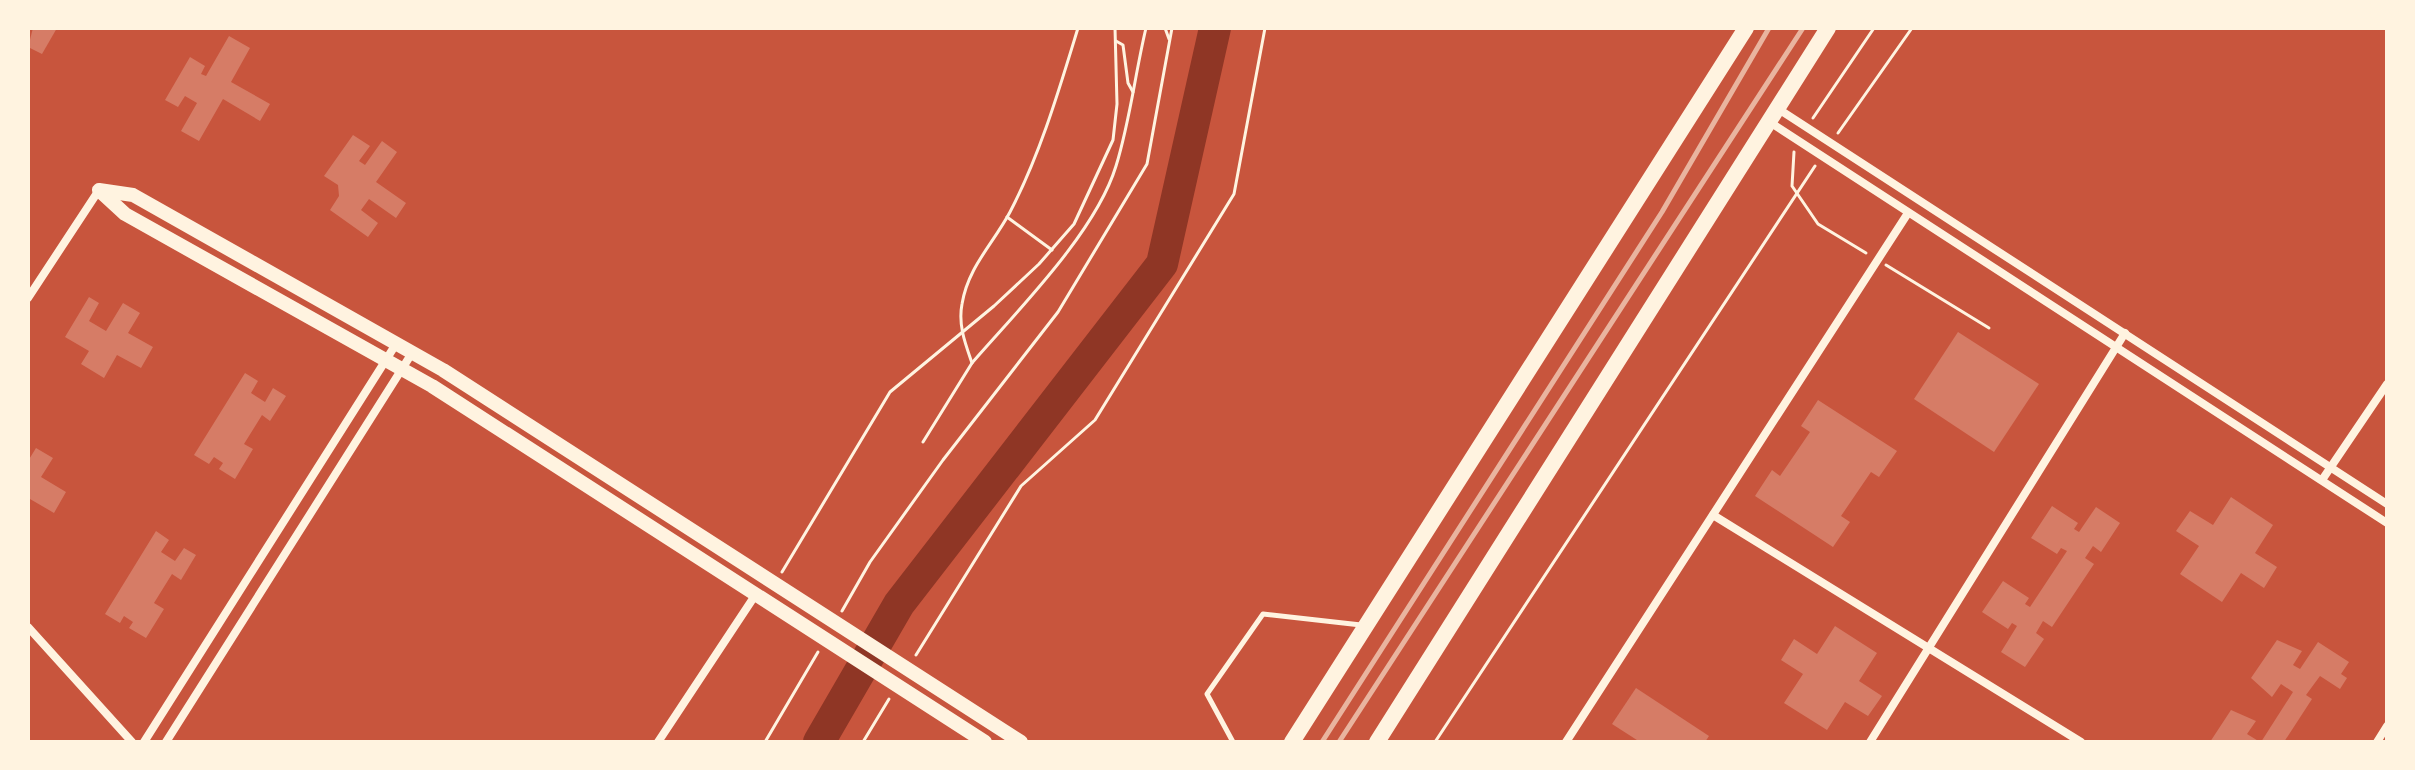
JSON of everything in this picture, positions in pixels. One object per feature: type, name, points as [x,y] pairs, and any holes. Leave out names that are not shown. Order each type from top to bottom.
[{"type":"highway","points":[[1292,742],[1746,28]]},
{"type":"highway","points":[[1377,742],[1828,28]]},
{"type":"main road","points":[[99,190],[133,195],[412,353],[1021,742]]},
{"type":"main road","points":[[99,190],[125,214],[402,369],[985,742]]},
{"type":"street","points":[[1772,114],[1832,143],[2387,504]]},
{"type":"street","points":[[1772,114],[1822,156],[2387,523]]},
{"type":"street","points":[[28,298],[99,190]]},
{"type":"street","points":[[1566,742],[1908,213]]},
{"type":"street","points":[[1870,742],[2125,333]]},
{"type":"street","points":[[144,742],[396,344]]},
{"type":"street","points":[[166,742],[412,353]]},
{"type":"street","points":[[2322,480],[2387,384]]},
{"type":"street","points":[[1713,515],[2081,742]]},
{"type":"street","points":[[658,742],[756,594]]},
{"type":"street","points":[[28,627],[132,742]]},
{"type":"street","points":[[2377,742],[2387,726]]},
{"type":"lane","points":[[1233,742],[1207,694],[1263,614],[1366,626]]},
{"type":"path","points":[[972,363],[961,331],[961,305],[972,269],[1007,217],[1058,94],[1078,28]]},
{"type":"path","points":[[775,584],[890,392],[994,306],[1052,250],[1074,224],[1113,140],[1117,104],[1114,30],[1109,28]]},
{"type":"path","points":[[923,442],[972,363],[1068,248],[1101,202],[1116,167],[1146,28]]},
{"type":"path","points":[[1165,28],[1169,39]]},
{"type":"path","points":[[840,614],[870,562],[943,460],[1058,312],[1147,164],[1172,28]]},
{"type":"path","points":[[910,665],[1021,486],[1095,420],[1234,194],[1265,28]]},
{"type":"path","points":[[1832,143],[1912,28]]},
{"type":"path","points":[[1114,40],[1123,45],[1128,83],[1133,92]]},
{"type":"path","points":[[1435,742],[1822,156]]},
{"type":"path","points":[[1007,217],[1052,250]]},
{"type":"path","points":[[765,742],[825,639]]},
{"type":"path","points":[[863,742],[894,690]]},
{"type":"building","points":[[33,28],[57,28],[42,54],[28,47]]},
{"type":"building","points":[[229,36],[250,48],[231,82],[270,104],[260,121],[223,99],[199,141],[181,131],[197,103],[185,96],[178,107],[165,100],[190,57],[205,66],[201,74],[206,76]]},
{"type":"building","points":[[353,135],[370,146],[359,161],[365,165],[382,141],[397,152],[376,182],[406,203],[396,218],[369,199],[361,210],[378,223],[368,237],[330,210],[339,196],[338,185],[324,176]]},
{"type":"building","points":[[89,297],[99,303],[89,321],[106,331],[123,303],[140,313],[128,333],[153,347],[141,368],[117,355],[104,378],[81,364],[89,351],[65,337]]},
{"type":"building","points":[[1958,332],[2039,384],[1994,452],[1914,399]]},
{"type":"building","points":[[245,373],[258,381],[251,393],[265,402],[273,388],[286,396],[270,421],[262,415],[244,444],[253,449],[235,479],[219,469],[223,463],[214,457],[209,464],[194,455]]},
{"type":"building","points":[[1818,400],[1897,451],[1879,477],[1871,472],[1841,516],[1850,522],[1833,547],[1755,496],[1772,470],[1780,476],[1810,432],[1801,426]]},
{"type":"building","points":[[36,448],[53,458],[41,477],[66,492],[54,513],[30,499],[28,503],[28,461]]},
{"type":"building","points":[[2231,497],[2273,525],[2255,553],[2277,567],[2264,588],[2241,573],[2222,602],[2180,574],[2199,546],[2176,531],[2190,511],[2213,525]]},
{"type":"building","points":[[2052,506],[2078,523],[2074,529],[2079,532],[2096,507],[2120,523],[2101,552],[2093,546],[2085,558],[2094,564],[2052,627],[2043,621],[2036,633],[2044,639],[2025,667],[2001,652],[2017,626],[2012,623],[2008,629],[1982,612],[2003,581],[2029,598],[2025,604],[2030,607],[2067,551],[2061,548],[2057,554],[2031,538]]},
{"type":"building","points":[[156,531],[169,540],[161,552],[175,561],[184,548],[196,555],[181,580],[172,574],[154,603],[164,609],[146,638],[129,628],[133,622],[124,616],[120,623],[105,614]]},
{"type":"building","points":[[1835,626],[1877,653],[1859,681],[1882,696],[1868,716],[1845,702],[1827,730],[1784,703],[1803,674],[1781,660],[1794,639],[1817,654]]},
{"type":"building","points":[[2277,640],[2302,651],[2293,665],[2300,669],[2318,642],[2349,662],[2341,674],[2347,678],[2340,689],[2320,676],[2306,695],[2312,699],[2284,742],[2261,742],[2293,692],[2281,684],[2272,697],[2251,678]]},
{"type":"building","points":[[1636,688],[1709,736],[1705,742],[1640,742],[1612,724]]},
{"type":"building","points":[[2231,710],[2256,721],[2247,734],[2260,742],[2210,742]]},
{"type":"waterway","points":[[819,742],[899,604],[1162,264],[1215,28]]},
{"type":"railway","points":[[1322,742],[1662,212],[1769,28]]},
{"type":"railway","points":[[1339,742],[1803,28]]}]
